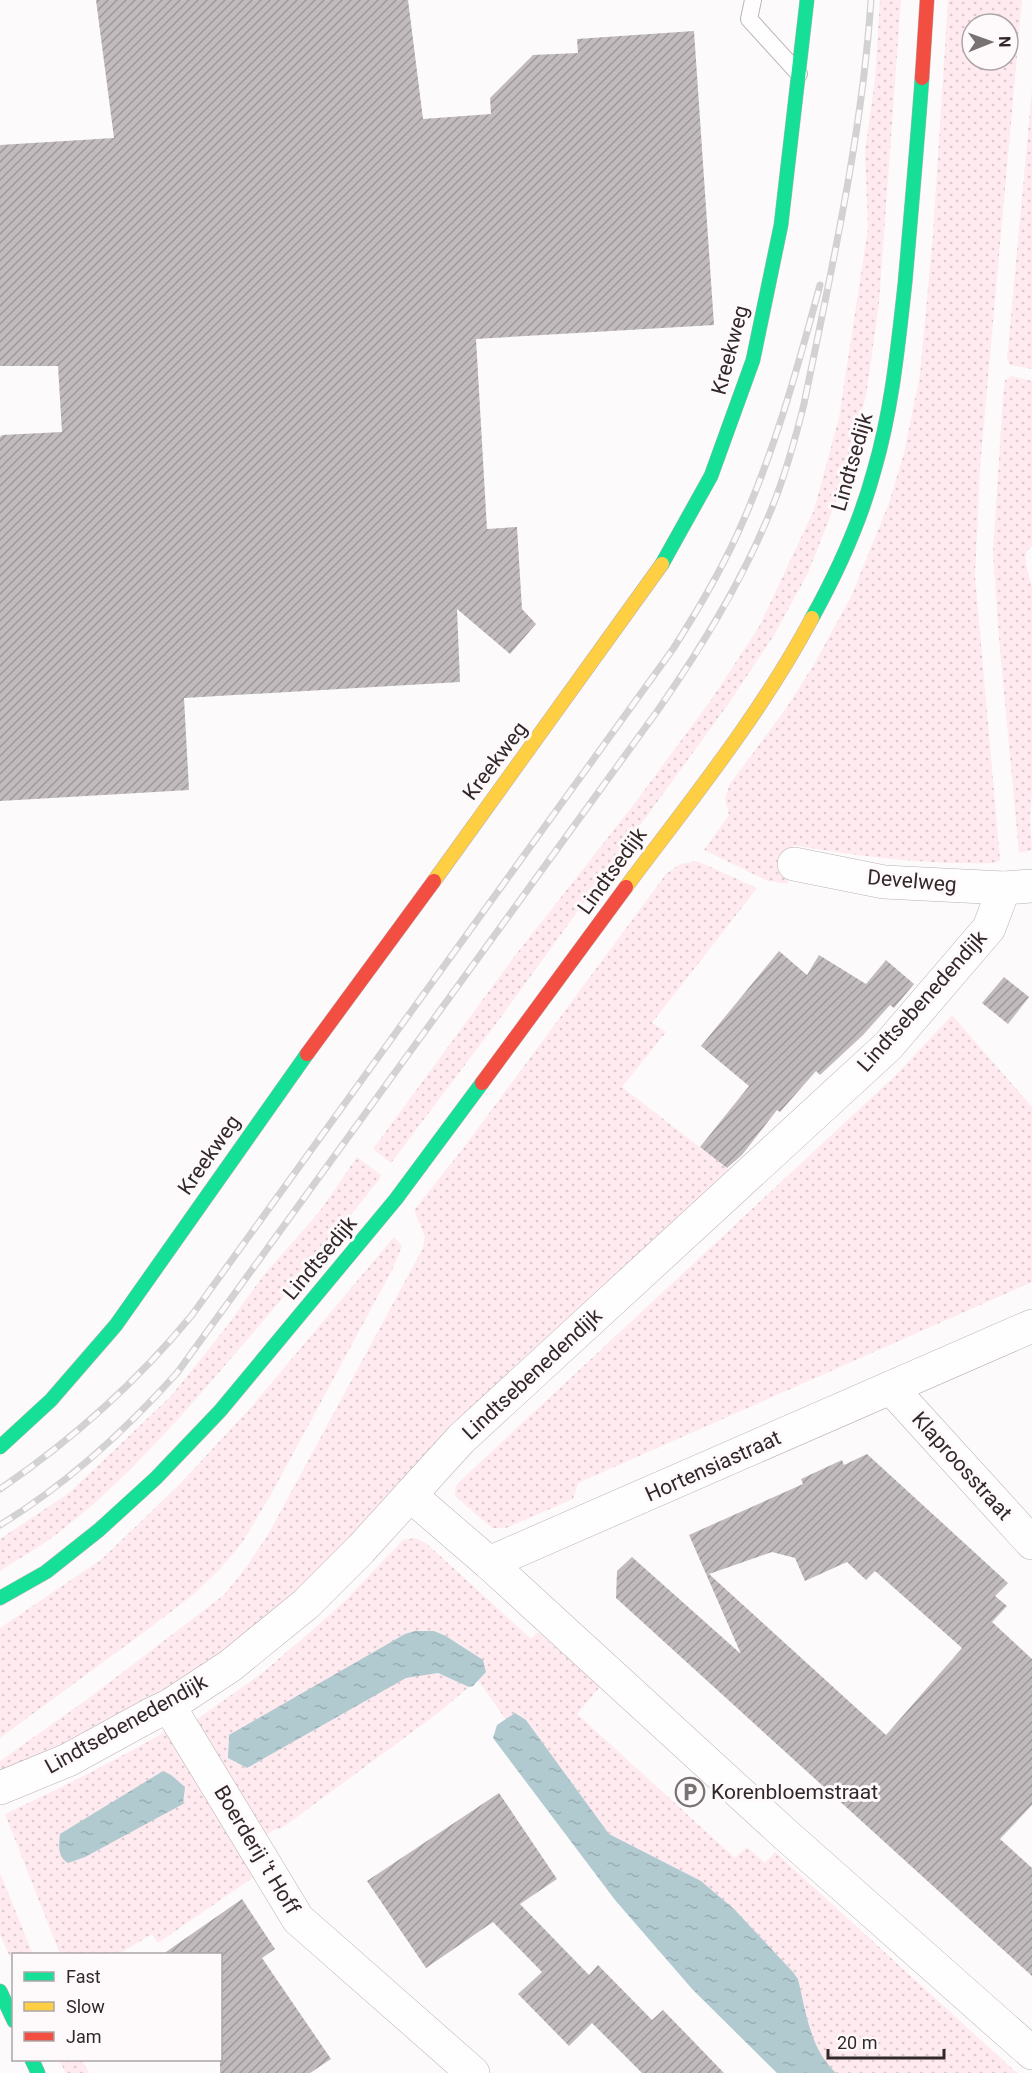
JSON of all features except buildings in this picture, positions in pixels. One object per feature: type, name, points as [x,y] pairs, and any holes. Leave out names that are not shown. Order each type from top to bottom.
[{"type":"main road","name":"Kreekweg","points":[[0,1447],[51,1400],[116,1325],[280,1092],[660,568],[711,476],[753,360],[781,225],[807,0]]},
{"type":"main road","name":"Lindtsedijk","points":[[0,1598],[46,1572],[129,1504],[220,1411],[396,1199],[735,740],[811,623],[832,582],[866,498],[893,388],[912,229],[927,0]]},
{"type":"main road","points":[[0,1991],[12,2017]]},
{"type":"street","name":"Develweg","points":[[794,864],[884,882],[1018,887]]},
{"type":"street","name":"Lindtsebenedendijk","points":[[0,1788],[68,1760],[169,1706],[230,1666],[306,1604],[461,1439],[888,1046],[989,928],[1018,887]]},
{"type":"street","name":"Hortensiastraat","points":[[489,1563],[1032,1326]]},
{"type":"street","name":"Klaproosstraat","points":[[891,1388],[1032,1543]]},
{"type":"street","points":[[410,1495],[489,1563],[786,1835],[1032,2053]]},
{"type":"street","name":"Boerderij 't Hoff","points":[[169,1706],[298,1919],[473,2073]]},
{"type":"lane","points":[[753,0],[749,19],[799,74]]},
{"type":"shaded area","points":[[880,0],[901,0],[879,302],[866,396],[837,499],[808,573],[774,635],[729,703],[498,1021],[391,1163],[373,1149],[514,957],[635,803],[711,700],[759,627],[814,510],[839,418],[868,228],[865,151],[875,80]]},
{"type":"shaded area","points":[[948,0],[1022,0],[1020,22],[1020,12],[960,12],[960,72],[1016,72],[980,467],[975,576],[1000,860],[996,863],[920,861],[794,845],[788,884],[768,881],[704,850],[729,815],[725,798],[730,784],[785,710],[813,666],[851,597],[889,503],[904,453],[920,375],[933,234]]},
{"type":"shaded area","points":[[1032,90],[1032,369],[1011,365],[1007,360]]},
{"type":"shaded area","points":[[1012,376],[1032,381],[1032,546],[1025,559],[1032,586],[1030,820],[1032,850],[1019,853],[993,553],[1003,398],[1005,380]]},
{"type":"shaded area","points":[[697,861],[757,888],[652,1023],[666,1032],[622,1087],[729,1170],[509,1375],[311,1579],[210,1662],[154,1700],[0,1779],[0,1761],[89,1698],[224,1595],[247,1566],[269,1533],[423,1248],[425,1237],[414,1210],[465,1146],[666,874],[680,864]]},
{"type":"shaded area","points":[[952,1015],[1032,1107],[1032,1282],[578,1483],[573,1499],[506,1528],[492,1528],[455,1496],[456,1486],[460,1481],[897,1074]]},
{"type":"shaded area","points":[[357,1157],[381,1175],[378,1181],[241,1347],[162,1436],[100,1499],[48,1541],[0,1571],[0,1539],[69,1493],[171,1396],[224,1330],[263,1276],[320,1211]]},
{"type":"shaded area","points":[[394,1237],[402,1246],[392,1270],[274,1489],[242,1543],[194,1594],[0,1738],[0,1628],[102,1559],[180,1484],[253,1405]]},
{"type":"shaded area","points":[[415,1538],[427,1544],[531,1639],[538,1632],[600,1687],[577,1714],[735,1858],[747,1847],[765,1863],[775,1852],[1017,2073],[836,2073],[820,2053],[810,2029],[798,1979],[793,1972],[734,1909],[701,1881],[609,1834],[526,1720],[515,1713],[506,1720],[478,1680],[486,1672],[475,1657],[457,1642],[434,1631],[228,1739],[228,1758],[247,1768],[406,1678],[438,1673],[469,1687],[438,1713],[282,1828],[265,1836],[196,1720],[261,1674],[345,1601],[403,1540]]},
{"type":"shaded area","points":[[166,1731],[255,1876],[158,1943],[152,1934],[121,1953],[60,1953],[5,1814],[107,1764]]},
{"type":"shaded area","points":[[0,1873],[33,1953],[12,1953],[12,1962],[0,1934]]},
{"type":"shaded area","points":[[60,2061],[83,2061],[89,2073],[66,2073]]},
{"type":"water","points":[[415,1631],[434,1631],[446,1636],[483,1660],[486,1672],[473,1686],[469,1687],[438,1673],[406,1678],[247,1768],[228,1758],[229,1735],[405,1634]]},
{"type":"water","points":[[515,1713],[526,1720],[609,1834],[701,1881],[734,1909],[793,1972],[798,1979],[810,2029],[820,2053],[836,2073],[777,2073],[693,1990],[615,1900],[493,1738],[497,1725]]},
{"type":"water","points":[[163,1771],[185,1787],[183,1804],[85,1857],[68,1863],[64,1860],[60,1850],[60,1834]]},
{"type":"railway","points":[[0,1525],[25,1509],[94,1456],[177,1373],[658,710],[720,613],[760,537],[771,510],[781,484],[804,404],[853,153],[861,102],[871,0]]},
{"type":"railway","points":[[0,1489],[52,1451],[102,1409],[126,1387],[192,1315],[673,649],[729,552],[762,476],[820,285]]},
{"type":"traffic: fast","points":[[662,564],[711,476],[753,360],[781,225],[807,0]]},
{"type":"traffic: fast","points":[[812,618],[831,583],[855,528],[868,490],[885,425],[894,378],[905,283],[922,78]]},
{"type":"traffic: fast","points":[[0,1447],[51,1400],[116,1325],[307,1054]]},
{"type":"traffic: fast","points":[[0,1598],[46,1572],[99,1530],[156,1478],[220,1411],[396,1199],[482,1083]]},
{"type":"traffic: fast","points":[[0,1991],[12,2017]]},
{"type":"traffic: fast","points":[[32,2061],[38,2073]]},
{"type":"traffic: slow","points":[[434,881],[662,564]]},
{"type":"traffic: slow","points":[[626,887],[748,722],[792,654],[812,618]]},
{"type":"traffic: jam","points":[[922,78],[927,0]]},
{"type":"traffic: jam","points":[[307,1054],[434,881]]},
{"type":"traffic: jam","points":[[482,1083],[626,887]]},
{"type":"place","name":"Korenbloemstraat","points":[[690,1792]]}]
